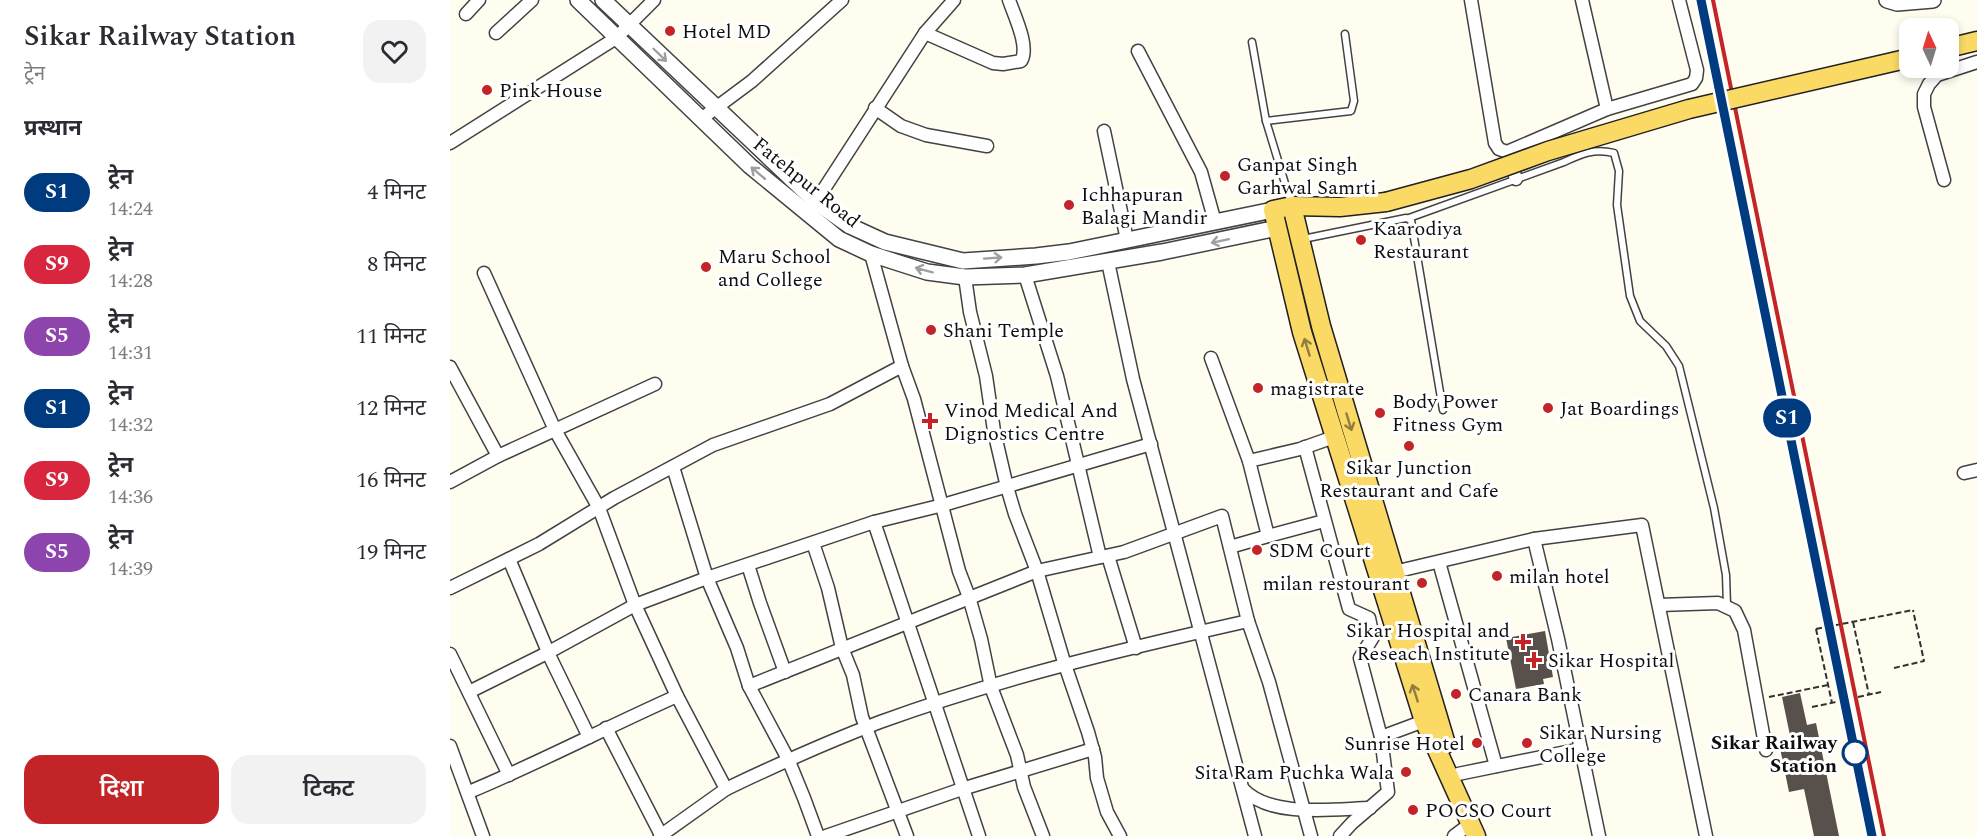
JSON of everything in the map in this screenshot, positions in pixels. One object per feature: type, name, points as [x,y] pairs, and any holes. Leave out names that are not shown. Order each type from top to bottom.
[{"type":"main road","points":[[1959,45],[1977,41]]},
{"type":"main road","points":[[1277,228],[1340,207],[1386,202],[1471,179],[1548,151],[1689,109],[1899,61]]},
{"type":"main road","points":[[1273,210],[1296,223],[1321,326],[1444,740],[1486,836]]},
{"type":"main road","points":[[1273,210],[1302,332],[1424,721],[1473,830]]},
{"type":"street","points":[[466,14],[479,0]]},
{"type":"street","points":[[496,33],[532,0]]},
{"type":"street","name":"Fatehpur Road","points":[[578,0],[750,166],[811,208],[839,239],[872,254],[927,272],[965,277],[1025,275],[1107,262],[1277,228]]},
{"type":"street","points":[[603,0],[716,108],[811,208],[885,242],[963,261],[1036,256],[1273,210]]},
{"type":"street","points":[[450,143],[616,38],[654,0]]},
{"type":"street","points":[[701,119],[752,81],[842,0]]},
{"type":"street","points":[[811,208],[925,33],[954,0]]},
{"type":"street","points":[[925,33],[993,63],[1021,61],[1024,46],[1009,0]]},
{"type":"street","points":[[1471,0],[1495,143],[1499,149],[1507,152],[1607,109],[1692,84],[1696,78],[1695,61],[1678,0]]},
{"type":"street","points":[[1582,0],[1607,109]]},
{"type":"street","points":[[1887,0],[1897,3],[1933,0]]},
{"type":"street","points":[[1138,51],[1201,172],[1215,222]]},
{"type":"street","points":[[1944,180],[1924,107],[1924,94],[1937,75],[1977,62]]},
{"type":"street","points":[[875,108],[901,126],[926,135],[987,146]]},
{"type":"street","points":[[1104,131],[1127,240]]},
{"type":"street","points":[[1507,152],[1516,179]]},
{"type":"street","points":[[872,254],[902,366],[914,399],[959,571],[969,597],[992,687],[1043,836]]},
{"type":"street","points":[[1107,262],[1133,379],[1255,836]]},
{"type":"street","points":[[484,273],[555,430],[599,508],[634,605],[726,789]]},
{"type":"street","points":[[1025,275],[1057,376],[1077,466],[1104,556],[1136,648]]},
{"type":"street","points":[[965,277],[970,312],[986,376],[994,432],[1007,487],[1037,571],[1093,749],[1100,789],[1107,812],[1120,836]]},
{"type":"street","points":[[1211,358],[1249,461],[1268,536]]},
{"type":"street","points":[[450,366],[498,456]]},
{"type":"street","points":[[450,588],[539,544],[713,445],[830,404],[902,366]]},
{"type":"street","points":[[450,482],[498,456],[655,384]]},
{"type":"street","points":[[1249,461],[1334,437]]},
{"type":"street","points":[[469,692],[549,652],[634,605],[707,578],[874,522],[1007,487],[1151,444]]},
{"type":"street","points":[[1305,447],[1349,609],[1369,618],[1374,637],[1360,658],[1381,737],[1388,792],[1340,836]]},
{"type":"street","points":[[673,467],[707,578],[737,648],[749,686],[788,759],[818,836]]},
{"type":"street","points":[[1964,473],[1977,470]]},
{"type":"street","points":[[749,686],[1037,571],[1124,552],[1222,516],[1248,621],[1269,682],[1311,836]]},
{"type":"street","points":[[1230,547],[1324,521]]},
{"type":"street","points":[[874,522],[979,836]]},
{"type":"street","points":[[1394,572],[1534,539],[1642,525],[1706,836]]},
{"type":"street","points":[[1534,539],[1558,639],[1599,836]]},
{"type":"street","points":[[813,543],[828,588],[842,648],[853,675],[866,728],[907,836]]},
{"type":"street","points":[[509,559],[589,737]]},
{"type":"street","points":[[1439,562],[1496,766]]},
{"type":"street","points":[[748,565],[785,672]]},
{"type":"street","points":[[1659,605],[1718,603],[1735,611],[1744,630],[1766,750]]},
{"type":"street","points":[[606,728],[660,836],[726,789],[788,759],[866,728],[934,704],[1065,664],[1248,621]]},
{"type":"street","points":[[450,654],[509,775]]},
{"type":"street","points":[[469,792],[678,696]]},
{"type":"street","points":[[1381,737],[1424,721]]},
{"type":"street","points":[[450,746],[452,759],[469,792],[483,836]]},
{"type":"street","points":[[826,836],[962,789],[1021,773],[1093,749]]},
{"type":"street","points":[[1458,774],[1581,749]]},
{"type":"street","points":[[1243,789],[1249,796],[1267,805],[1303,809],[1370,808]]},
{"type":"street","points":[[1454,836],[1473,830]]},
{"type":"lane","points":[[1266,121],[1351,111],[1354,101],[1345,34]]},
{"type":"lane","points":[[1252,42],[1266,121],[1296,223],[1409,218],[1587,151],[1603,150],[1614,153],[1619,171],[1617,205],[1630,296],[1640,321],[1666,346],[1679,366],[1714,508],[1728,590],[1727,607]]},
{"type":"lane","points":[[1409,218],[1412,224],[1443,410]]},
{"type":"path","points":[[1832,703],[1816,629],[1913,610],[1924,661],[1894,668]]},
{"type":"path","points":[[1853,622],[1869,695]]},
{"type":"path","points":[[1757,700],[1828,685]]},
{"type":"path","points":[[1858,697],[1881,692]]},
{"type":"path","points":[[1812,707],[1841,701]]},
{"type":"building","points":[[1545,631],[1553,677],[1543,679],[1544,684],[1516,689],[1506,638]]},
{"type":"building","points":[[1800,693],[1807,725],[1816,723],[1839,836],[1814,836],[1804,789],[1789,792],[1780,748],[1792,745],[1782,697]]},
{"type":"railway","points":[[1701,0],[1872,836]]},
{"type":"railway","points":[[1713,0],[1884,836]]},
{"type":"train","name":"S1","points":[[1701,0],[1872,836]]},
{"type":"place","name":"Hotel MD","points":[[670,31]]},
{"type":"place","name":"Pink House","points":[[487,90]]},
{"type":"place","name":"Ganpat Singh Garhwal Samrti","points":[[1225,176]]},
{"type":"place","name":"Ichhapuran Balagi Mandir","points":[[1069,205]]},
{"type":"place","name":"Kaarodiya Restaurant","points":[[1361,240]]},
{"type":"place","name":"Maru School and College","points":[[706,267]]},
{"type":"place","name":"Shani Temple","points":[[931,330]]},
{"type":"place","name":"magistrate","points":[[1258,388]]},
{"type":"place","name":"Jat Boardings","points":[[1548,408]]},
{"type":"place","name":"Body Power Fitness Gym","points":[[1380,413]]},
{"type":"place","name":"Vinod Medical And Dignostics Centre","points":[[930,421]]},
{"type":"place","name":"Sikar Junction Restaurant and Cafe","points":[[1409,446]]},
{"type":"place","name":"SDM Court","points":[[1257,550]]},
{"type":"place","name":"milan hotel","points":[[1497,576]]},
{"type":"place","name":"milan restourant","points":[[1422,583]]},
{"type":"place","name":"Sikar Hospital and Reseach Institute","points":[[1523,642]]},
{"type":"place","name":"Sikar Hospital","points":[[1534,660]]},
{"type":"place","name":"Canara Bank","points":[[1456,694]]},
{"type":"place","name":"Sunrise Hotel","points":[[1477,743]]},
{"type":"place","name":"Sikar Nursing College","points":[[1527,743]]},
{"type":"place","name":"Sikar Railway Station","points":[[1855,753]]},
{"type":"place","name":"Sita Ram Puchka Wala","points":[[1406,772]]},
{"type":"place","name":"POCSO Court","points":[[1413,810]]}]
